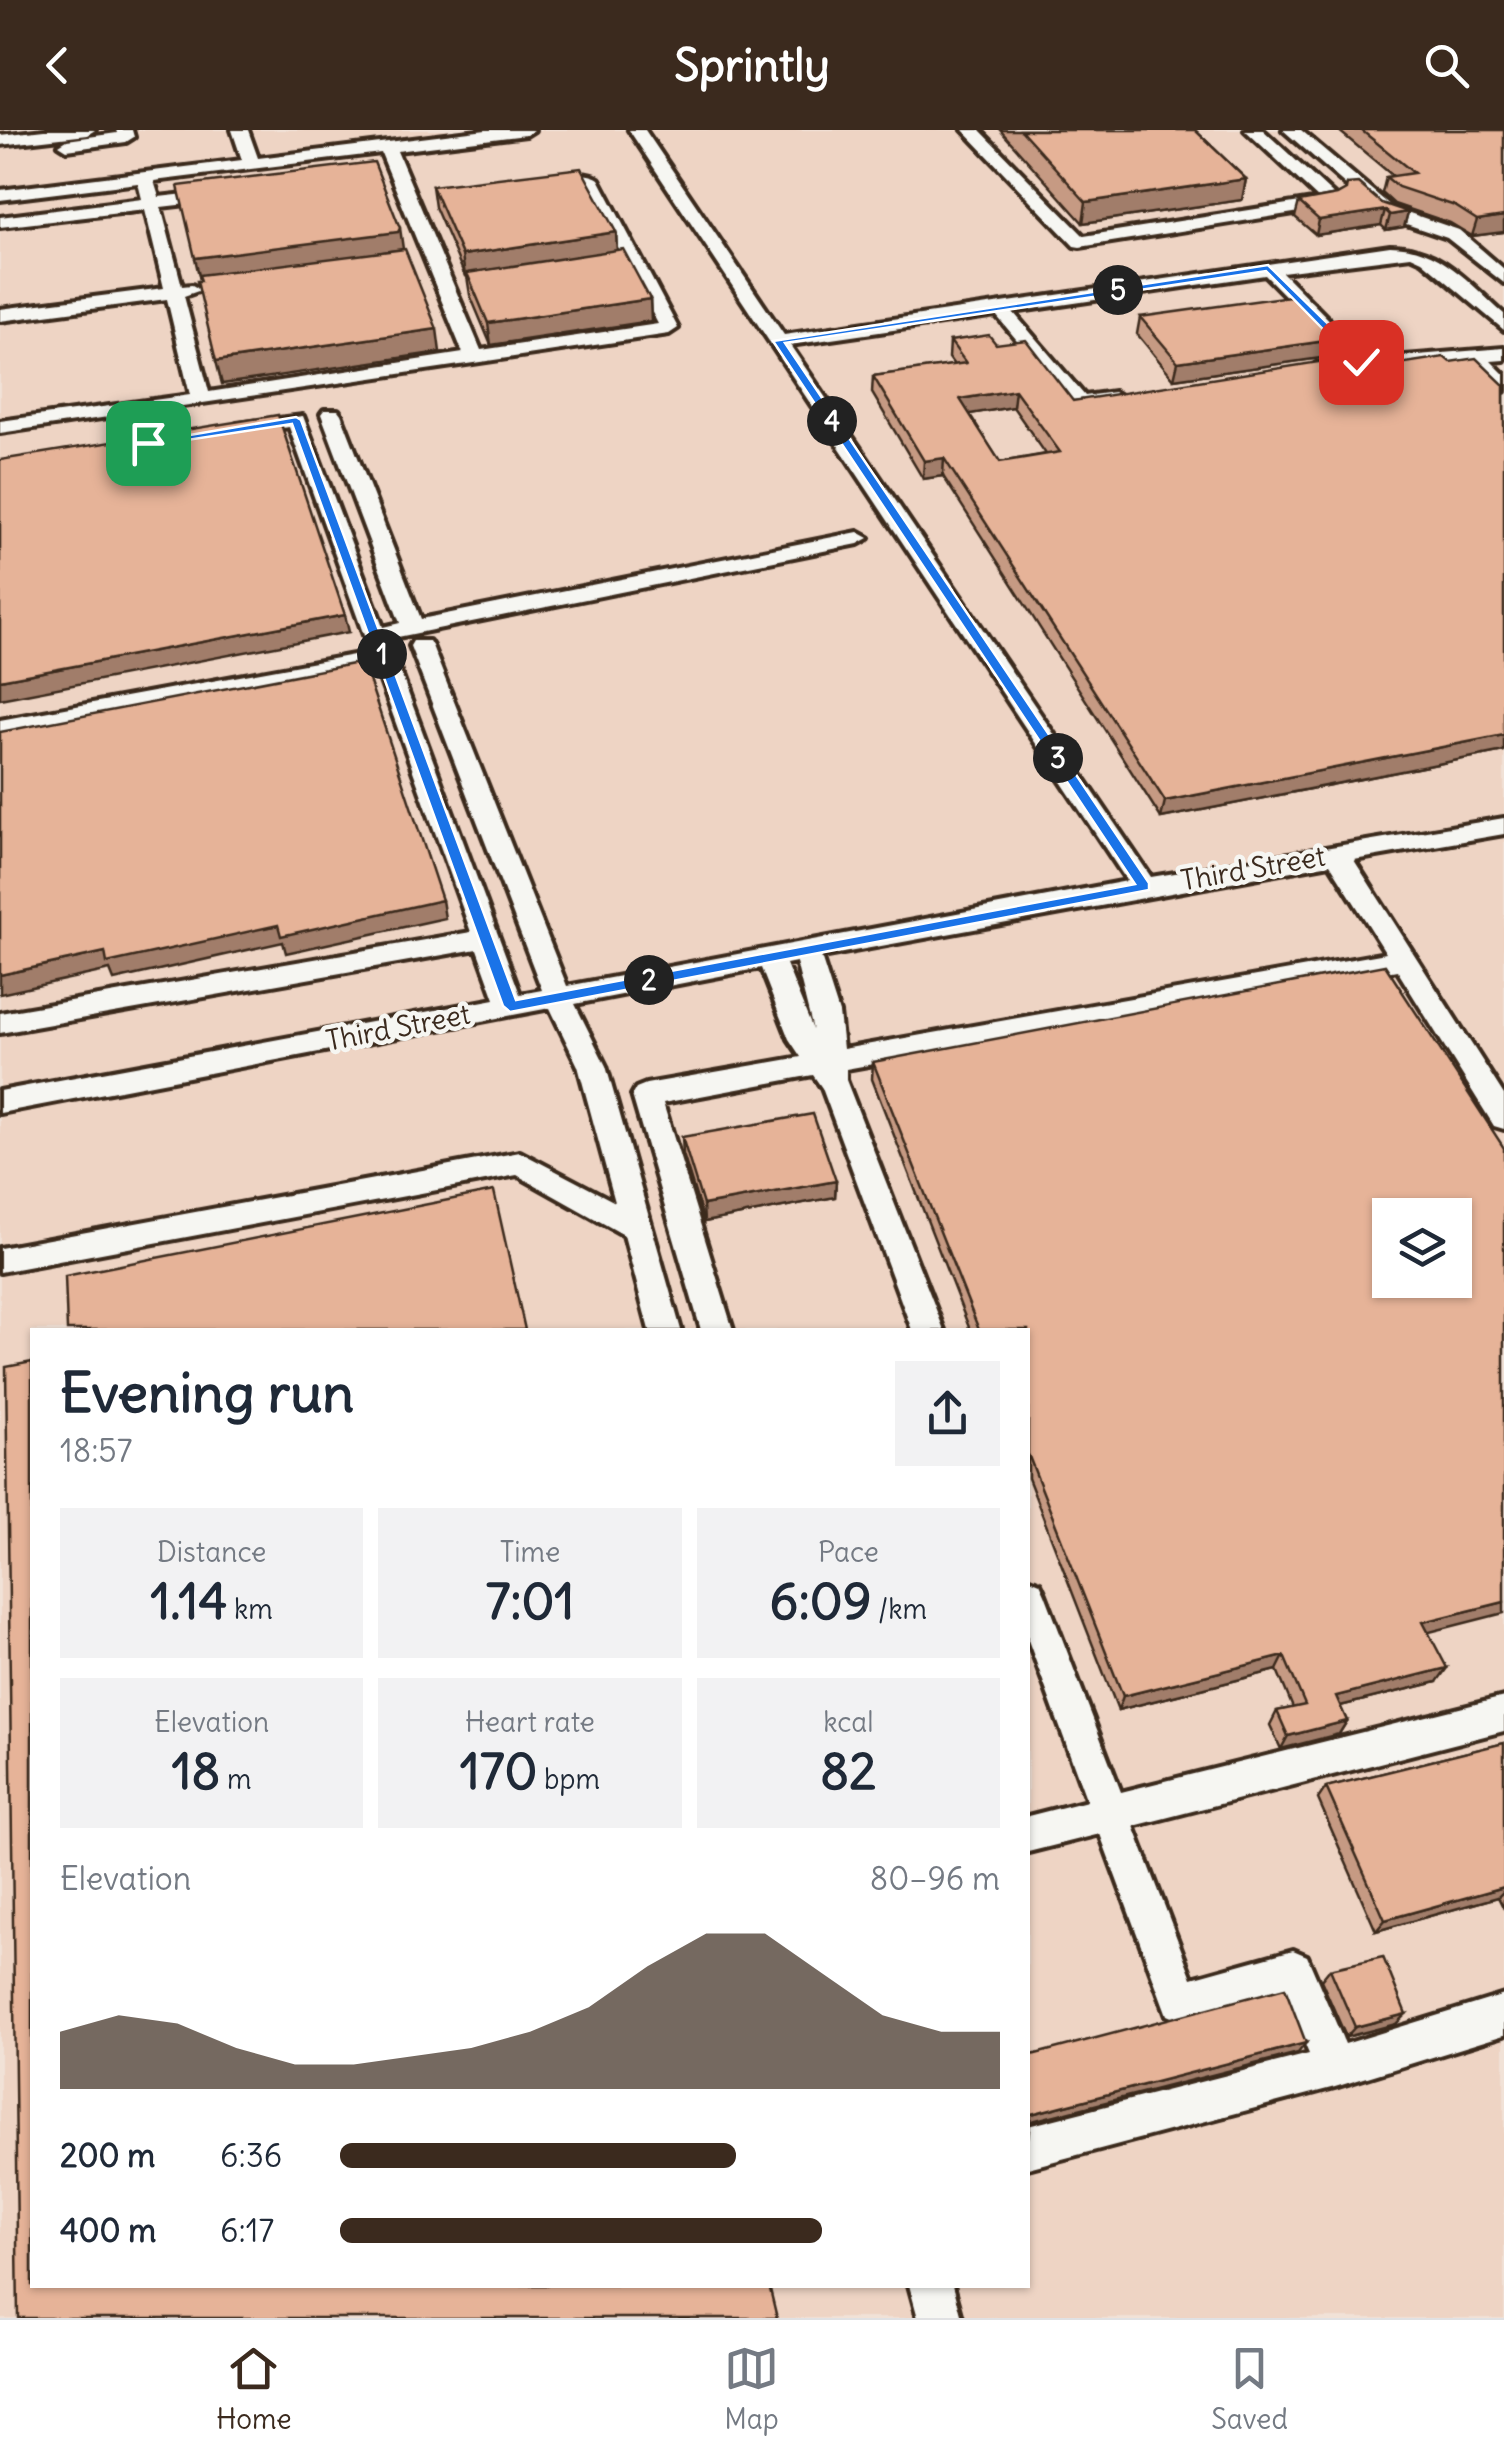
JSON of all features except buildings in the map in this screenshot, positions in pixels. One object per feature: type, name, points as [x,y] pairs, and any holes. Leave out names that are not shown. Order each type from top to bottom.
[{"type":"street","points":[[0,140],[86,130]]},
{"type":"street","points":[[64,133],[66,145],[126,138],[124,130]]},
{"type":"street","points":[[240,130],[252,164]]},
{"type":"street","points":[[0,195],[252,164],[315,149],[387,147],[526,130]]},
{"type":"street","points":[[637,130],[1144,886]]},
{"type":"street","points":[[971,130],[1080,242],[1332,202],[1253,130]]},
{"type":"street","points":[[1290,130],[1386,212],[1452,234],[1504,278]]},
{"type":"street","points":[[0,152],[26,148],[24,138]]},
{"type":"street","points":[[387,147],[388,173],[420,200],[423,259],[455,287],[474,358]]},
{"type":"street","points":[[145,177],[201,398]]},
{"type":"street","points":[[0,426],[669,328],[623,261],[591,179],[537,186]]},
{"type":"street","points":[[0,222],[246,191]]},
{"type":"street","points":[[1464,243],[1504,255]]},
{"type":"street","points":[[778,341],[1413,250],[1428,257],[1504,324]]},
{"type":"street","points":[[1268,268],[1361,362]]},
{"type":"street","points":[[0,314],[211,288]]},
{"type":"street","points":[[1000,308],[1080,403],[1136,395]]},
{"type":"street","points":[[1305,370],[1361,362],[1504,354]]},
{"type":"street","points":[[1476,356],[1504,385]]},
{"type":"street","points":[[330,414],[558,998],[592,1066],[664,1328]]},
{"type":"street","points":[[217,432],[296,420],[510,1006]]},
{"type":"street","points":[[0,727],[858,538]]},
{"type":"street","name":"Third Street","points":[[0,1102],[1144,886],[1504,826]]},
{"type":"street","points":[[1336,854],[1504,1118]]},
{"type":"street","points":[[0,1023],[486,938]]},
{"type":"street","points":[[806,950],[825,1013],[829,1069],[927,1328]]},
{"type":"street","points":[[770,957],[803,1040],[829,1069]]},
{"type":"street","points":[[716,1328],[646,1095],[829,1069],[1400,960]]},
{"type":"street","points":[[0,1260],[520,1163],[636,1228]]},
{"type":"street","points":[[1030,1599],[1181,2001],[1292,1970],[1335,2068]]},
{"type":"street","points":[[1030,1834],[1504,1714]]},
{"type":"street","points":[[1030,2146],[1335,2068],[1504,2016]]},
{"type":"street","points":[[932,2288],[940,2318]]},
{"type":"shaded area","points":[[0,130],[1504,130],[1504,2318],[0,2318]]},
{"type":"route","points":[[148,443],[296,420],[510,1006],[1144,886],[778,341],[1268,268],[1361,362]]}]
